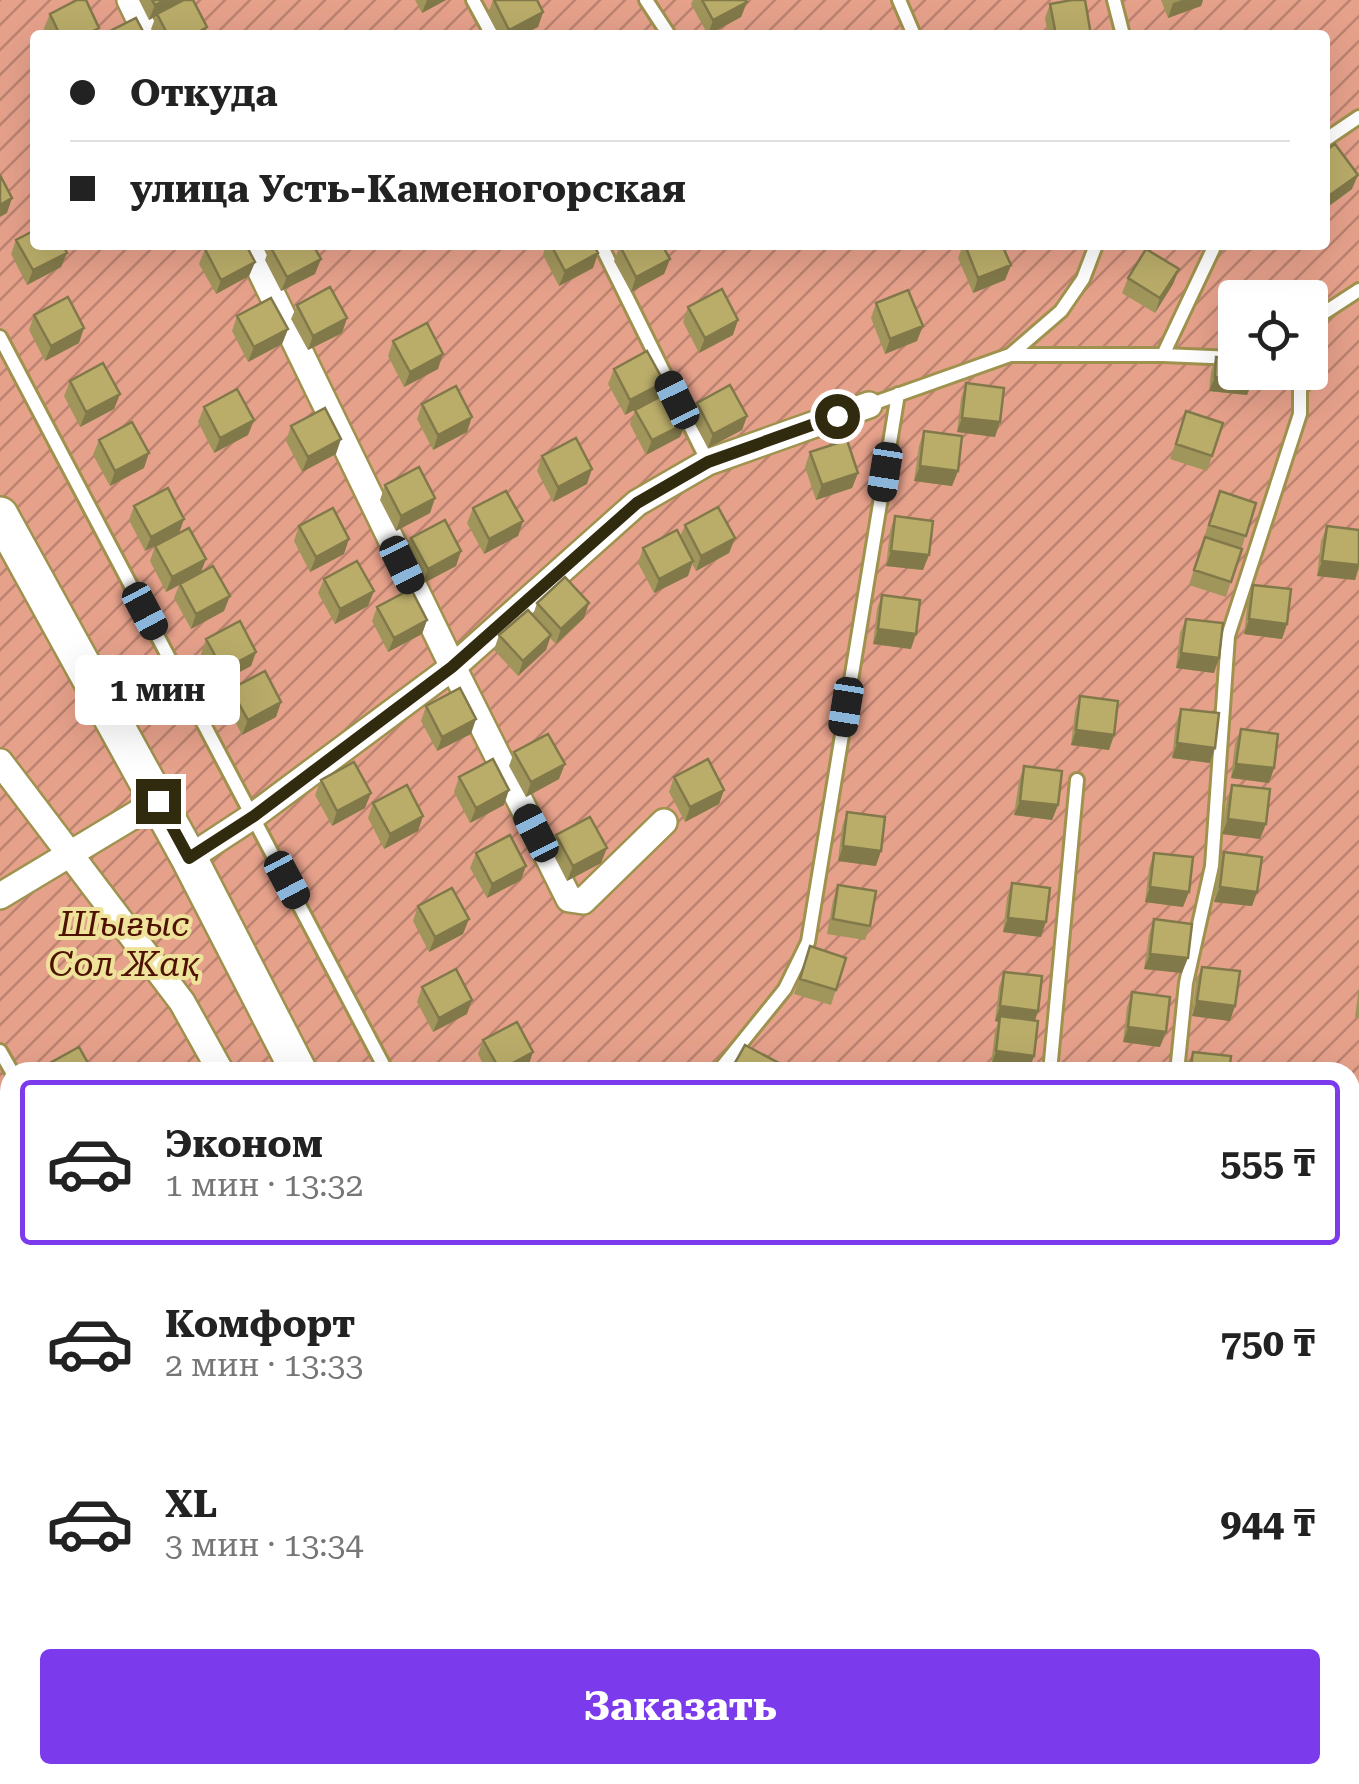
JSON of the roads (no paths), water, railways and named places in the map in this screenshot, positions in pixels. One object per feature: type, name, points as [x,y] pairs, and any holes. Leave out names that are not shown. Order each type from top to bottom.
[{"type":"street","points":[[130,0],[145,30]]},
{"type":"street","points":[[250,250],[569,900],[584,901],[664,822]]},
{"type":"street","points":[[189,858],[254,816],[452,667],[637,503],[708,462],[869,406]]},
{"type":"street","points":[[0,515],[189,858],[295,1062]]},
{"type":"street","points":[[0,762],[182,1002],[215,1062]]},
{"type":"street","points":[[0,896],[158,801]]},
{"type":"lane","points":[[473,0],[489,30]]},
{"type":"lane","points":[[646,0],[666,30]]},
{"type":"lane","points":[[898,0],[912,30]]},
{"type":"lane","points":[[1114,0],[1122,30]]},
{"type":"lane","points":[[1330,137],[1359,117]]},
{"type":"lane","points":[[603,250],[708,462]]},
{"type":"lane","points":[[869,406],[1010,354],[1061,311],[1083,279],[1094,250]]},
{"type":"lane","points":[[1163,355],[1214,250]]},
{"type":"lane","points":[[1328,310],[1359,290]]},
{"type":"lane","points":[[0,337],[382,1062]]},
{"type":"lane","points":[[1010,354],[1218,357]]},
{"type":"lane","points":[[1178,1062],[1186,983],[1212,866],[1228,636],[1300,414],[1300,390]]},
{"type":"lane","points":[[726,1062],[785,989],[808,942],[898,394]]},
{"type":"lane","points":[[1051,1062],[1077,780]]},
{"type":"park label","name":"Шығыс Сол Жақ","points":[[124,944]]}]
